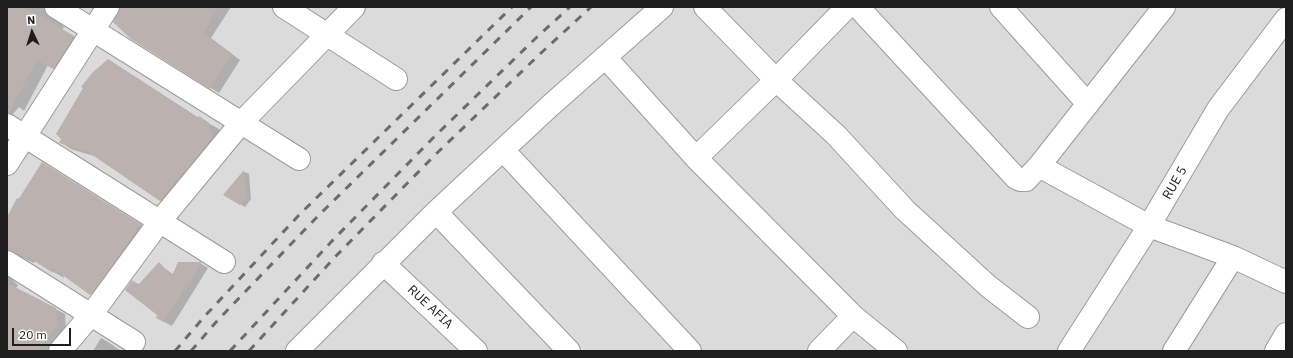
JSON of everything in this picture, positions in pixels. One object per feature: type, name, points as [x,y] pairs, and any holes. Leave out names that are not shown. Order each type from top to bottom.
[{"type":"street","points":[[56,7],[299,159]]},
{"type":"street","points":[[7,164],[108,7]]},
{"type":"street","points":[[284,7],[396,79]]},
{"type":"street","points":[[60,351],[91,315],[160,221],[242,123],[354,7]]},
{"type":"street","points":[[300,350],[383,263],[436,212],[605,57],[662,7]]},
{"type":"street","points":[[705,7],[776,80],[836,135],[905,210],[988,286],[1028,317]]},
{"type":"street","points":[[696,158],[776,80],[847,7]]},
{"type":"street","points":[[858,7],[1016,178],[1026,180],[1039,166],[1164,7]]},
{"type":"street","points":[[1001,7],[1088,104]]},
{"type":"street","name":"RUE 5","points":[[1069,351],[1150,226],[1218,109],[1286,19]]},
{"type":"street","points":[[605,57],[696,158],[853,316],[896,351]]},
{"type":"street","points":[[7,125],[224,262]]},
{"type":"street","points":[[503,150],[690,351]]},
{"type":"street","points":[[1039,166],[1150,226],[1233,257],[1286,282]]},
{"type":"street","points":[[436,212],[569,351]]},
{"type":"street","points":[[1174,351],[1233,257]]},
{"type":"street","points":[[7,262],[134,342]]},
{"type":"street","name":"RUE AFIA","points":[[383,263],[476,351]]},
{"type":"street","points":[[819,351],[853,316]]},
{"type":"street","points":[[1276,351],[1286,334]]},
{"type":"shaded area","points":[[7,7],[1286,7],[1286,351],[7,351]]},
{"type":"building","points":[[7,7],[25,7],[74,36],[53,69],[37,60],[9,113],[7,113]]},
{"type":"building","points":[[120,7],[219,7],[203,33],[232,54],[210,89],[131,39],[113,22]]},
{"type":"building","points":[[108,59],[198,118],[199,116],[208,122],[213,137],[160,201],[88,152],[59,143],[61,139],[56,134],[83,88],[81,87],[92,73]]},
{"type":"building","points":[[42,162],[140,224],[90,295],[53,268],[53,273],[25,255],[23,257],[7,250],[7,217],[17,198],[19,199]]},
{"type":"building","points":[[244,170],[247,196],[240,205],[223,195]]},
{"type":"building","points":[[159,262],[172,276],[178,262],[201,262],[188,286],[186,285],[164,322],[156,318],[157,315],[125,290],[132,280],[138,285]]},
{"type":"building","points":[[7,283],[56,308],[57,327],[38,351],[7,351]]},
{"type":"railway","points":[[175,351],[204,317],[300,214],[512,7]]},
{"type":"railway","points":[[191,351],[217,321],[318,216],[531,7]]},
{"type":"railway","points":[[230,351],[332,241],[434,137],[570,7]]},
{"type":"railway","points":[[249,351],[336,256],[435,155],[591,7]]}]
